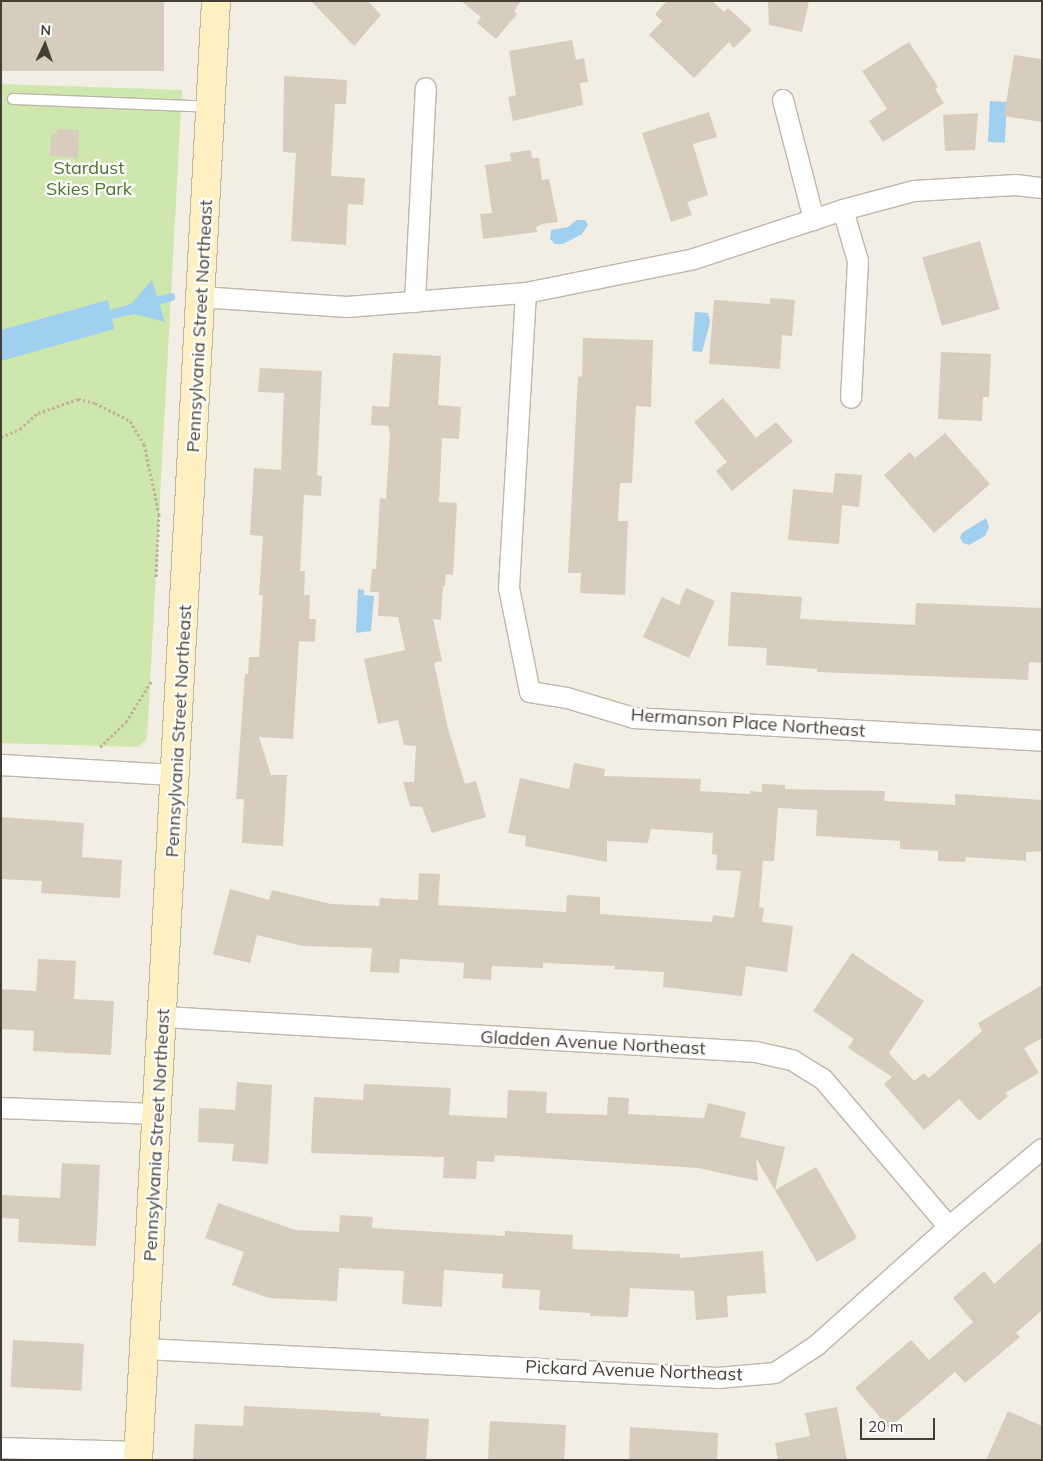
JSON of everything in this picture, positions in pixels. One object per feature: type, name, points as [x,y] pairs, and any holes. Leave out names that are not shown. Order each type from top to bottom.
[{"type":"street","name":"Pennsylvania Street Northeast","points":[[138,1456],[159,1114],[216,1]]},
{"type":"street","points":[[415,302],[426,88]]},
{"type":"street","points":[[783,100],[814,220]]},
{"type":"street","points":[[201,297],[348,307],[526,293],[694,259],[843,210],[914,191],[1016,185],[1042,188]]},
{"type":"street","points":[[843,210],[858,261],[851,398]]},
{"type":"street","name":"Hermanson Place Northeast","points":[[526,293],[508,588],[530,692],[567,698],[634,718],[1042,741]]},
{"type":"street","points":[[1,765],[176,775]]},
{"type":"street","name":"Gladden Avenue Northeast","points":[[164,1017],[756,1052],[792,1060],[823,1079],[949,1226]]},
{"type":"street","points":[[1,1108],[159,1114]]},
{"type":"street","name":"Pickard Avenue Northeast","points":[[145,1349],[718,1378],[775,1373],[816,1346],[949,1226],[1042,1149]]},
{"type":"street","points":[[1,1448],[138,1456]]},
{"type":"lane","points":[[13,99],[211,107]]},
{"type":"path","points":[[1,437],[20,429],[38,413],[78,400],[95,403],[130,421],[144,444],[160,514],[156,582]]},
{"type":"path","points":[[152,670],[152,689]]},
{"type":"path","points":[[108,750],[98,750],[126,722],[152,680]]},
{"type":"green space","name":"Stardust Skies Park","points":[[1,84],[182,90],[147,739],[138,747],[1,743]]},
{"type":"water","points":[[990,101],[1007,102],[1005,143],[988,142]]},
{"type":"water","points":[[577,220],[585,220],[588,225],[582,234],[563,244],[555,244],[550,239],[551,230],[568,227]]},
{"type":"water","points":[[152,280],[165,322],[134,314],[112,319],[114,329],[1,361],[1,330],[108,300],[110,310],[131,304]]},
{"type":"water","points":[[695,312],[708,313],[710,322],[702,352],[692,351]]},
{"type":"water","points":[[986,518],[989,527],[985,536],[969,545],[963,543],[960,538],[962,533]]},
{"type":"water","points":[[358,589],[364,590],[364,595],[374,596],[371,631],[356,633]]},
{"type":"building","points":[[1,1],[164,1],[164,71],[1,71]]},
{"type":"building","points":[[311,1],[368,1],[381,15],[354,46]]},
{"type":"building","points":[[461,1],[521,1],[514,11],[517,14],[496,39],[477,23],[481,17]]},
{"type":"building","points":[[667,1],[712,1],[724,12],[728,8],[752,30],[734,48],[729,42],[694,78],[649,35],[662,21],[655,14]]},
{"type":"building","points":[[768,1],[809,1],[802,32],[769,25]]},
{"type":"building","points":[[572,40],[576,60],[584,58],[588,82],[580,83],[583,105],[513,121],[508,97],[516,95],[509,51]]},
{"type":"building","points":[[909,42],[938,87],[935,89],[944,103],[883,142],[869,121],[887,109],[862,71]]},
{"type":"building","points":[[1014,55],[1042,59],[1042,122],[1004,116]]},
{"type":"building","points":[[284,76],[347,80],[346,104],[335,104],[331,176],[365,178],[363,205],[348,204],[346,245],[291,241],[296,153],[283,152]]},
{"type":"building","points":[[709,112],[717,137],[693,144],[708,195],[687,202],[692,215],[671,222],[642,133]]},
{"type":"building","points":[[978,113],[975,150],[945,151],[943,115]]},
{"type":"building","points":[[57,129],[79,130],[78,158],[50,156],[51,134],[57,134]]},
{"type":"building","points":[[531,150],[532,158],[539,158],[542,180],[549,179],[558,222],[542,224],[536,227],[537,232],[483,239],[480,214],[492,213],[485,165],[511,161],[510,153]]},
{"type":"building","points":[[980,241],[1000,309],[942,326],[922,258]]},
{"type":"building","points":[[770,298],[795,300],[792,336],[782,335],[780,369],[709,364],[714,300],[770,304]]},
{"type":"building","points":[[583,338],[653,340],[651,407],[636,406],[632,483],[620,483],[618,521],[628,521],[625,595],[580,593],[581,573],[568,573],[578,376],[582,377]]},
{"type":"building","points":[[941,352],[991,354],[989,397],[983,397],[982,421],[938,419]]},
{"type":"building","points":[[393,353],[441,356],[438,405],[461,407],[459,439],[442,438],[439,502],[457,503],[453,575],[446,574],[445,586],[443,586],[441,620],[433,619],[442,661],[434,663],[448,729],[465,784],[476,781],[486,817],[432,833],[422,807],[410,806],[403,782],[414,782],[416,746],[404,745],[398,720],[378,724],[364,659],[405,650],[398,617],[378,616],[379,592],[370,592],[372,569],[376,569],[380,498],[386,499],[390,434],[388,426],[371,425],[372,406],[389,407]]},
{"type":"building","points":[[260,368],[322,371],[317,475],[322,476],[321,496],[304,495],[300,571],[305,571],[304,595],[310,595],[309,619],[316,619],[315,642],[299,641],[293,739],[259,737],[271,775],[287,775],[283,846],[242,843],[244,799],[236,799],[245,674],[248,674],[249,657],[259,657],[263,595],[259,595],[263,536],[250,535],[254,468],[281,470],[284,393],[258,392]]},
{"type":"building","points":[[723,398],[756,438],[776,422],[793,441],[732,491],[716,471],[727,462],[694,422]]},
{"type":"building","points":[[945,433],[990,484],[934,533],[884,475],[910,452],[915,458]]},
{"type":"building","points":[[835,473],[862,475],[859,507],[842,505],[839,544],[788,540],[793,489],[833,493]]},
{"type":"building","points":[[686,588],[715,601],[689,658],[643,637],[662,597],[679,605]]},
{"type":"building","points":[[731,592],[802,597],[800,619],[915,625],[916,603],[1042,608],[1042,663],[1029,662],[1028,680],[817,672],[817,669],[766,665],[767,648],[728,646]]},
{"type":"building","points":[[574,763],[605,769],[604,776],[701,779],[700,791],[750,794],[750,791],[762,792],[762,784],[785,785],[785,789],[885,791],[884,801],[955,805],[955,794],[1042,800],[1042,851],[1026,852],[1026,861],[966,857],[965,862],[938,861],[938,851],[900,849],[900,841],[816,836],[817,810],[778,808],[774,861],[763,861],[759,907],[764,908],[762,922],[793,926],[787,972],[746,966],[742,996],[663,987],[664,972],[614,969],[615,966],[543,963],[543,968],[492,966],[491,980],[463,978],[464,963],[400,959],[399,973],[370,972],[372,948],[303,946],[257,935],[250,963],[213,954],[230,889],[269,900],[272,890],[331,904],[379,906],[380,898],[418,900],[419,873],[440,874],[438,905],[566,912],[567,895],[600,897],[600,914],[712,922],[713,915],[734,918],[741,871],[716,870],[717,855],[712,854],[713,833],[651,829],[648,843],[607,841],[607,862],[525,846],[526,836],[508,833],[520,778],[569,789]]},
{"type":"building","points":[[1,817],[84,823],[82,857],[122,860],[120,898],[41,893],[42,881],[1,879]]},
{"type":"building","points":[[852,953],[924,1001],[889,1053],[914,1081],[924,1073],[929,1078],[982,1031],[978,1023],[1042,985],[1042,1038],[1024,1048],[1039,1073],[1005,1093],[1008,1096],[979,1121],[959,1099],[924,1130],[884,1084],[892,1077],[848,1048],[854,1039],[813,1011]]},
{"type":"building","points":[[38,959],[76,961],[74,999],[114,1001],[111,1055],[33,1051],[34,1031],[1,1029],[1,989],[36,991]]},
{"type":"building","points":[[237,1082],[272,1085],[268,1164],[232,1161],[234,1144],[198,1142],[199,1108],[235,1110]]},
{"type":"building","points":[[364,1084],[451,1088],[449,1115],[507,1118],[508,1090],[547,1092],[546,1113],[607,1115],[608,1097],[629,1098],[628,1114],[704,1118],[708,1103],[746,1112],[740,1137],[785,1147],[775,1190],[816,1167],[857,1238],[817,1262],[756,1158],[758,1181],[698,1168],[495,1155],[494,1162],[477,1161],[476,1179],[443,1178],[444,1157],[311,1153],[314,1097],[363,1100]]},
{"type":"building","points":[[62,1163],[100,1165],[96,1246],[18,1242],[19,1219],[1,1218],[1,1195],[60,1198]]},
{"type":"building","points":[[218,1203],[295,1230],[339,1232],[340,1215],[373,1217],[372,1228],[505,1236],[505,1231],[573,1235],[572,1249],[680,1254],[680,1258],[763,1251],[766,1293],[727,1296],[728,1317],[696,1320],[694,1291],[630,1288],[628,1317],[590,1316],[591,1313],[539,1310],[540,1290],[502,1288],[503,1274],[444,1270],[442,1307],[402,1304],[404,1271],[339,1268],[337,1301],[269,1298],[232,1285],[244,1252],[205,1238]]},
{"type":"building","points":[[1042,1241],[1042,1310],[1016,1333],[1020,1337],[965,1383],[955,1372],[889,1428],[855,1388],[911,1340],[929,1360],[973,1322],[953,1298],[984,1271],[994,1284]]},
{"type":"building","points":[[13,1340],[84,1344],[81,1391],[11,1387]]},
{"type":"building","points":[[244,1406],[381,1413],[380,1416],[429,1419],[426,1460],[193,1460],[195,1424],[243,1426]]},
{"type":"building","points":[[837,1407],[847,1460],[778,1460],[775,1443],[810,1436],[805,1413]]},
{"type":"building","points":[[1008,1411],[1042,1426],[1042,1460],[986,1460]]},
{"type":"building","points":[[490,1421],[566,1425],[564,1460],[488,1460]]},
{"type":"building","points":[[630,1427],[718,1433],[717,1460],[629,1460]]},
{"type":"waterway","points":[[149,303],[171,297]]}]
